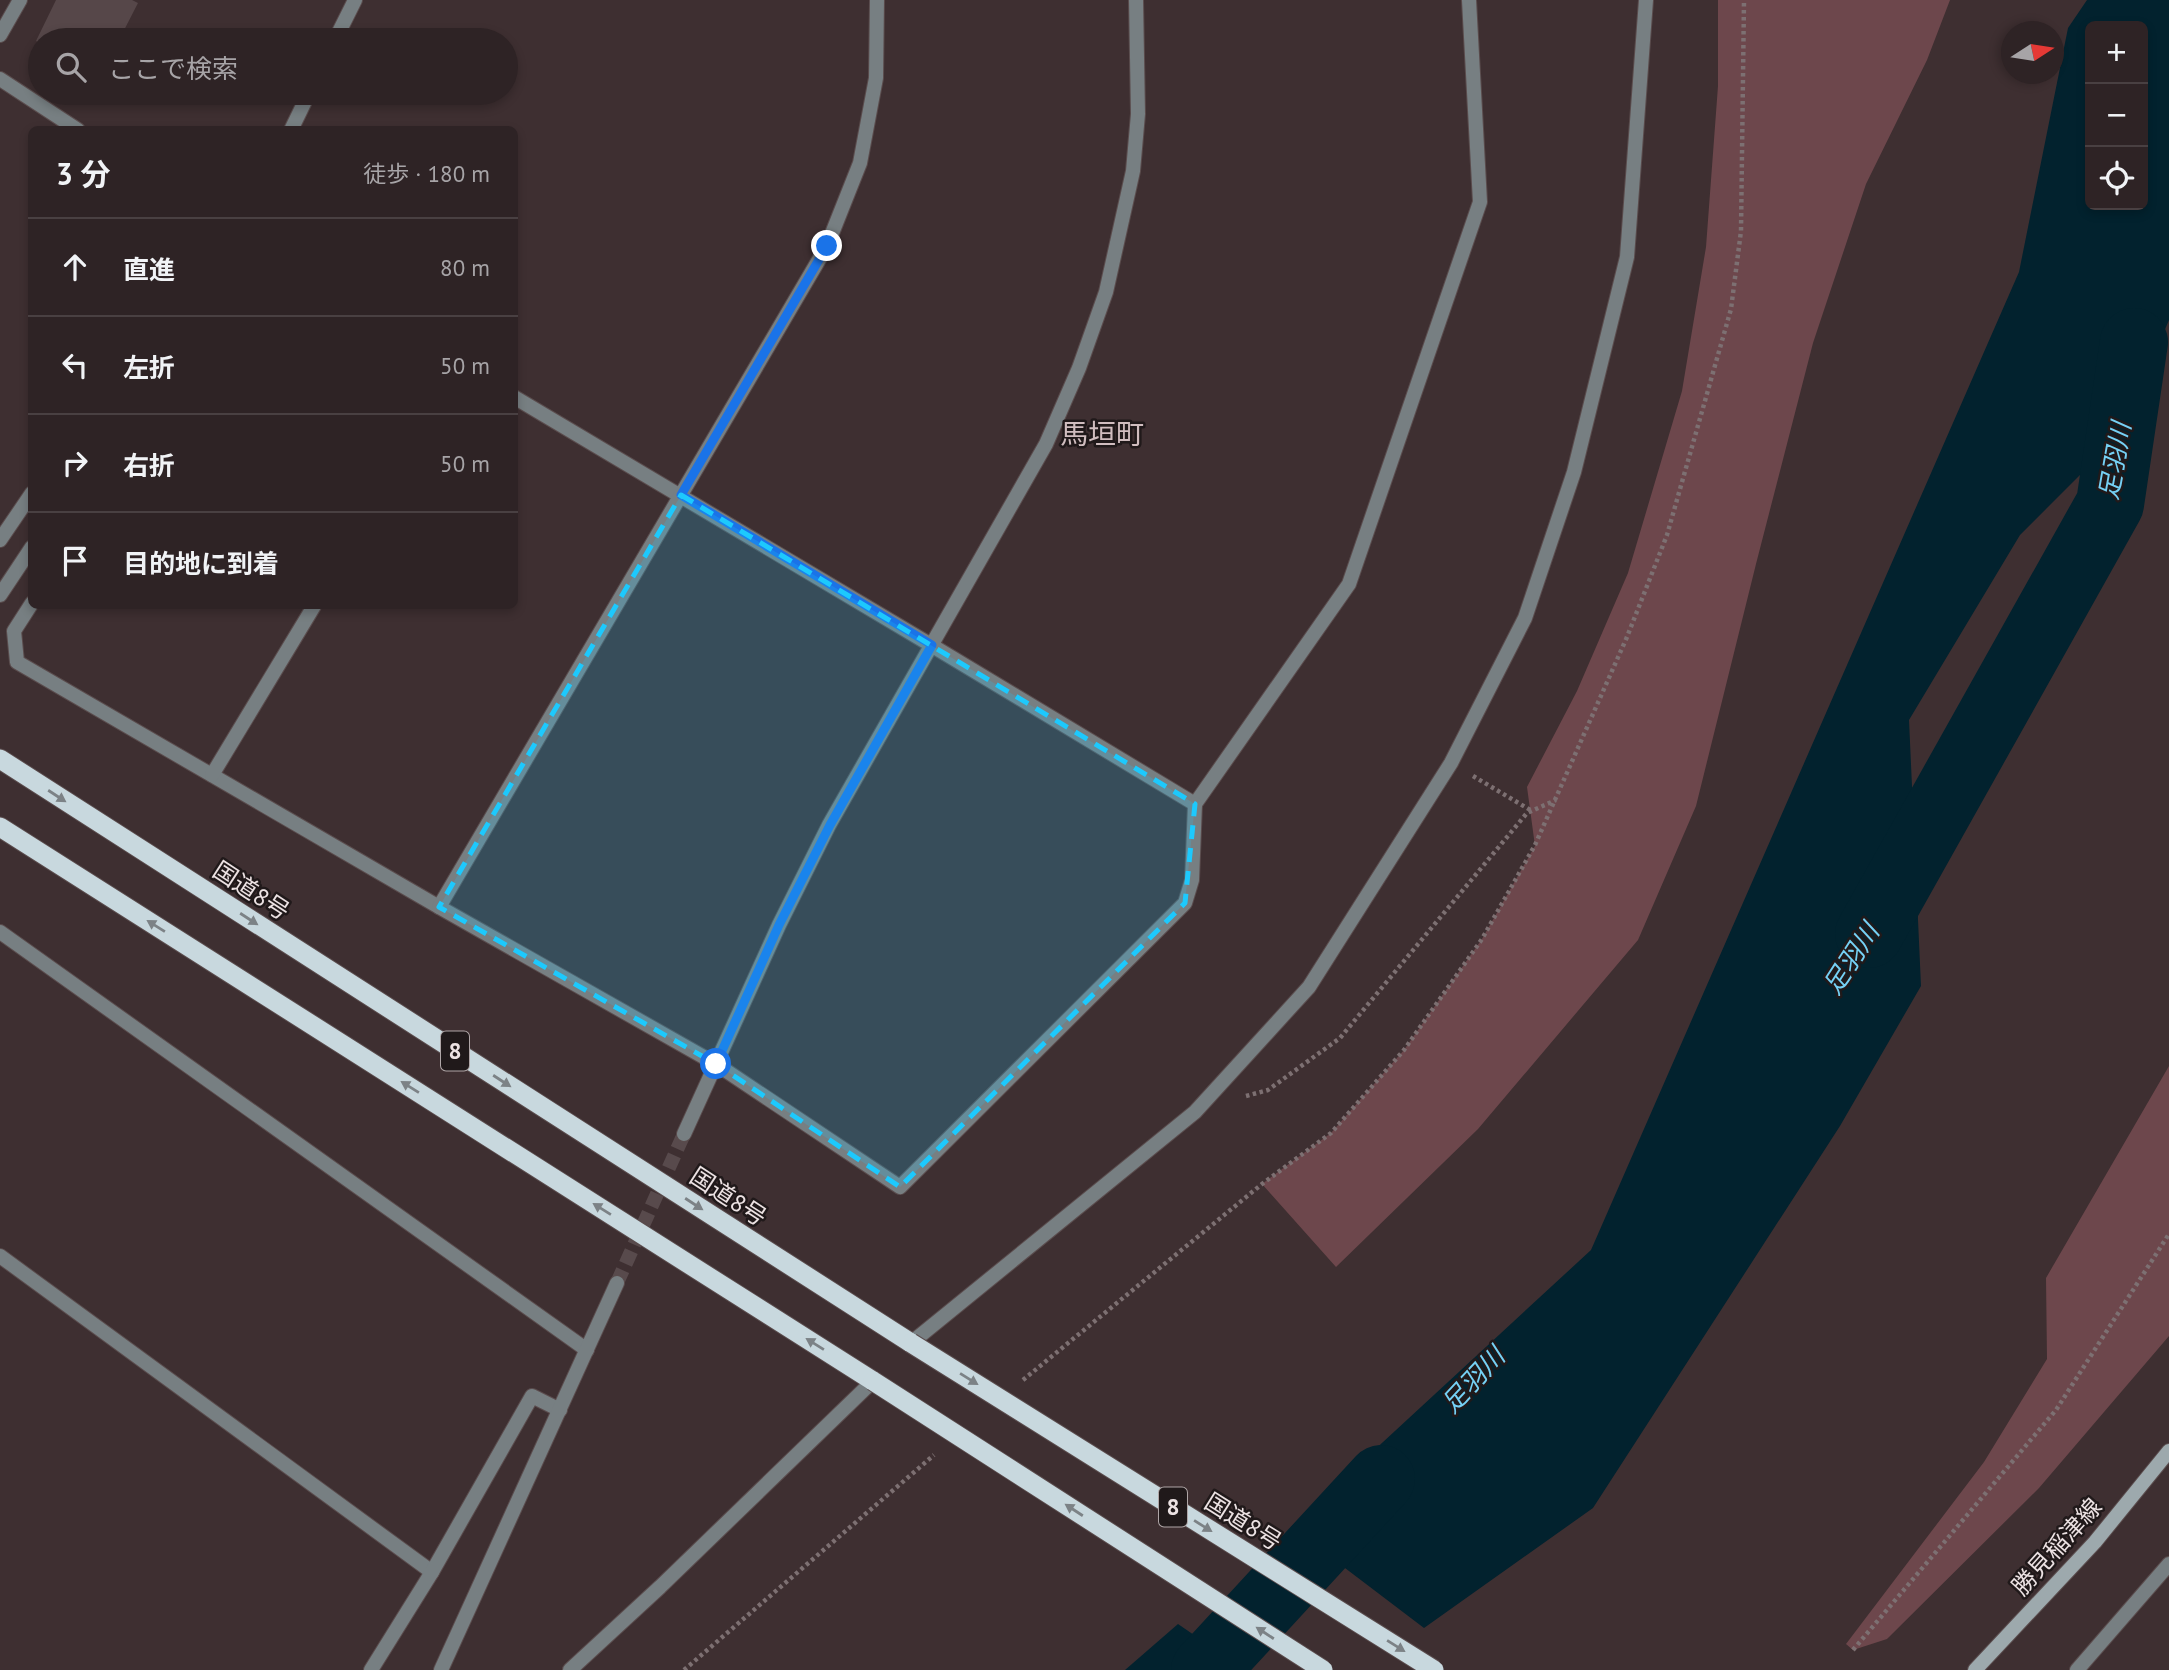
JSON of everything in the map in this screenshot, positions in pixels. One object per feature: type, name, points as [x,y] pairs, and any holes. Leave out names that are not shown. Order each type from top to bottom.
[{"type":"highway","name":"国道8号","points":[[0,759],[911,1343],[1434,1670]]},
{"type":"highway","name":"8","points":[[0,827],[1323,1670]]},
{"type":"main road","name":"勝見稲津線","points":[[1975,1670],[2095,1542],[2169,1451]]},
{"type":"street","points":[[0,35],[20,0]]},
{"type":"street","points":[[341,28],[355,0]]},
{"type":"street","points":[[439,907],[827,246],[860,163],[876,78],[877,0]]},
{"type":"street","points":[[684,1134],[779,925],[830,825],[1046,444],[1080,368],[1106,292],[1133,171],[1138,114],[1136,0]]},
{"type":"street","points":[[28,609],[13,631],[18,662],[439,907],[716,1064],[900,1187],[1185,903],[1192,880],[1195,804],[1349,584],[1479,202],[1469,0]]},
{"type":"street","points":[[911,1343],[1195,1112],[1309,987],[1451,763],[1525,618],[1574,472],[1627,257],[1646,0]]},
{"type":"street","points":[[0,79],[28,97]]},
{"type":"street","points":[[40,105],[72,126]]},
{"type":"street","points":[[293,126],[303,105]]},
{"type":"street","points":[[518,399],[1195,804]]},
{"type":"street","points":[[0,540],[28,499]]},
{"type":"street","points":[[0,595],[28,553]]},
{"type":"street","points":[[212,775],[312,609]]},
{"type":"street","points":[[0,932],[587,1350]]},
{"type":"street","points":[[0,1256],[432,1572]]},
{"type":"street","points":[[441,1670],[617,1283]]},
{"type":"street","points":[[570,1670],[873,1381]]},
{"type":"street","points":[[371,1670],[432,1572],[532,1396],[560,1410]]},
{"type":"street","points":[[2077,1670],[2169,1564]]},
{"type":"path","points":[[1013,1388],[1262,1184],[1331,1133],[1404,1050],[1482,939],[1535,845],[1628,636],[1667,536],[1731,309],[1741,231],[1744,0]]},
{"type":"path","points":[[1451,763],[1532,811]]},
{"type":"path","points":[[1244,1097],[1268,1090],[1340,1038],[1527,813],[1556,800]]},
{"type":"path","points":[[1853,1650],[2056,1410],[2169,1234]]},
{"type":"path","points":[[684,1670],[939,1451]]},
{"type":"highlighted area","points":[[681,495],[1195,804],[1185,903],[900,1187],[716,1064],[439,907]]},
{"type":"shaded area","points":[[1718,0],[1950,0],[1927,60],[1866,184],[1813,343],[1696,806],[1638,940],[1478,1129],[1336,1267],[1262,1184],[1331,1133],[1404,1050],[1482,939],[1535,846],[1527,787],[1577,691],[1628,573],[1682,391],[1706,247],[1718,86]]},
{"type":"shaded area","points":[[2169,1066],[2169,1336],[2039,1488],[1887,1639],[1853,1650],[1846,1644],[1984,1462],[2047,1359],[2046,1278]]},
{"type":"water","points":[[2087,0],[2169,0],[2169,320],[2120,435],[2020,535],[1909,720],[1921,986],[1840,1126],[1593,1508],[1424,1628],[1291,1527],[1591,1250],[2019,272],[2057,84],[2064,84],[2064,48],[2068,28]]},
{"type":"water","points":[[1178,1624],[1245,1670],[1125,1670]]},
{"type":"building","points":[[56,0],[132,0],[138,3],[125,28],[42,28]]},
{"type":"waterway","name":"足羽川","points":[[1869,934],[2110,504],[2134,342]]},
{"type":"waterway","name":"足羽川","points":[[1205,1670],[1381,1479]]},
{"type":"tunnel","points":[[617,1283],[684,1134]]},
{"type":"district","name":"馬垣町","points":[[1102,434]]},
{"type":"route","points":[[716,1064],[779,925],[830,825],[932,645],[681,495],[827,246]]}]
